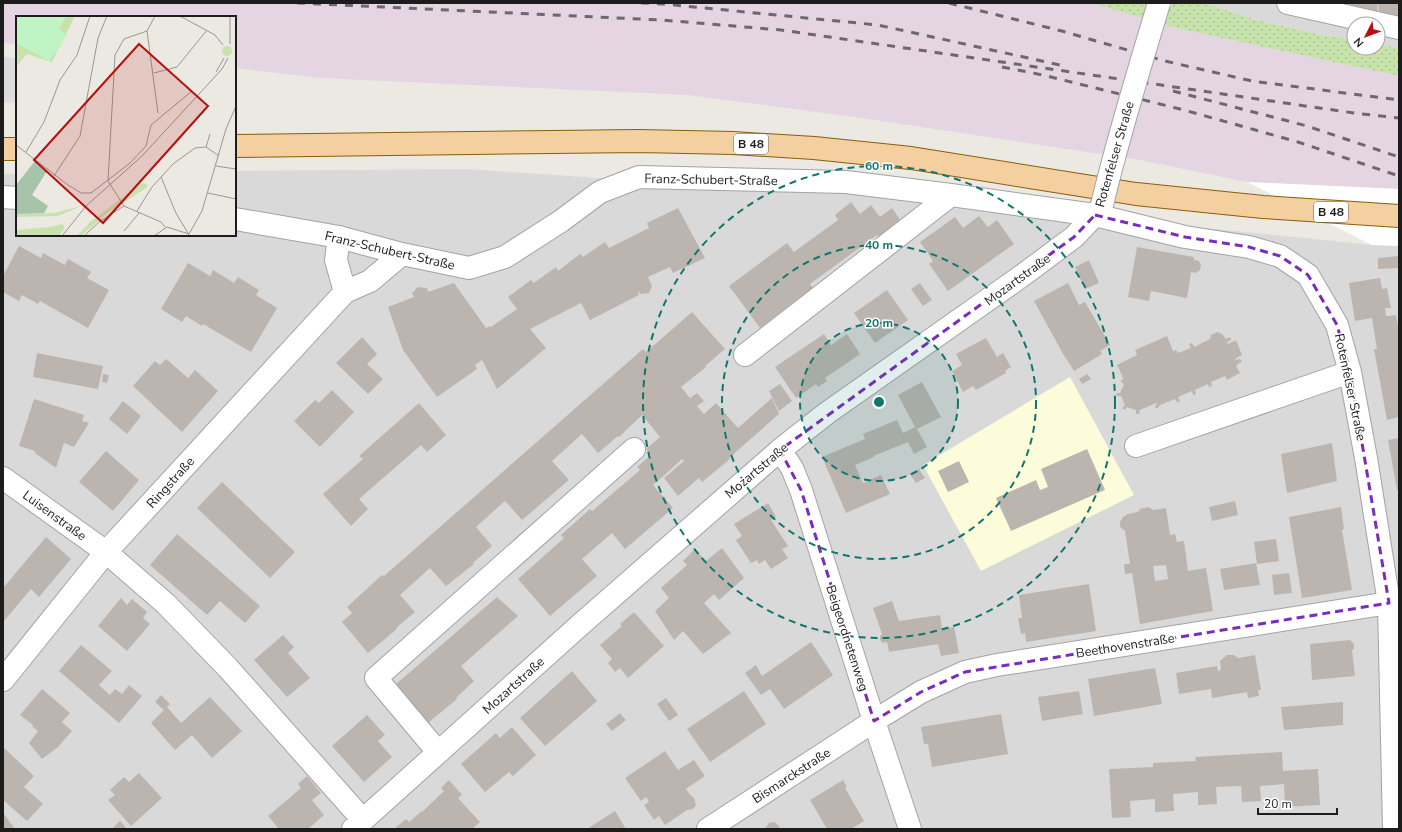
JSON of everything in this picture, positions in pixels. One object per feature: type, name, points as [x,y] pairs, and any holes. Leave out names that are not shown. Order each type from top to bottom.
[{"type":"main road","name":"B 48","points":[[236,146],[638,141],[733,143],[814,148],[911,158],[1136,194],[1263,208],[1399,216]]},
{"type":"main road","points":[[3,149],[16,149]]},
{"type":"street","name":"Rotenfelser Straße","points":[[1159,3],[1127,109],[1099,210],[1185,237],[1249,247],[1280,256],[1308,275],[1337,325],[1350,372],[1366,458],[1389,603],[1394,829]]},
{"type":"street","points":[[1288,3],[1399,28]]},
{"type":"street","name":"Franz-Schubert-Straße","points":[[236,220],[339,237],[402,254],[469,268],[505,257],[561,221],[600,192],[639,177],[846,182],[951,195],[1099,210]]},
{"type":"street","points":[[745,355],[951,195]]},
{"type":"street","points":[[3,197],[16,198]]},
{"type":"street","name":"Mozartstraße","points":[[358,824],[780,450],[827,414],[1055,252],[1074,237],[1099,210]]},
{"type":"street","points":[[339,237],[336,260],[345,292]]},
{"type":"street","name":"Ringstraße","points":[[3,680],[106,552],[345,292],[370,280],[402,254]]},
{"type":"street","points":[[1136,446],[1350,372]]},
{"type":"street","points":[[438,752],[376,678],[634,449]]},
{"type":"street","name":"Beigeordnetenweg","points":[[780,450],[792,468],[801,490],[874,721],[910,829]]},
{"type":"street","name":"Luisenstraße","points":[[3,478],[106,552],[166,604],[228,668],[358,824]]},
{"type":"street","name":"Beethovenstraße","points":[[874,721],[921,692],[965,672],[997,665],[1389,603]]},
{"type":"street","name":"Bismarckstraße","points":[[708,829],[874,721]]},
{"type":"highlighted area","points":[[1095,215],[1185,237],[1249,247],[1280,256],[1308,275],[1337,325],[1350,372],[1389,603],[965,672],[921,692],[874,721],[801,490],[780,450],[1074,237]]},
{"type":"shaded area","points":[[3,3],[1091,3],[1176,28],[1399,76],[1399,189],[1247,182],[1140,160],[862,118],[688,95],[320,78],[236,68],[236,16],[16,16],[16,44],[3,43]]},
{"type":"shaded area","points":[[1205,3],[1399,3],[1399,48],[1386,46],[1386,16],[1346,16],[1346,39],[1317,34],[1252,19]]},
{"type":"shaded area","points":[[3,57],[16,58],[16,103],[3,102]]},
{"type":"shaded area","points":[[468,169],[683,184],[833,190],[1372,245],[1399,246],[1399,829],[3,829],[3,174],[16,174],[16,236],[236,236],[236,171]]},
{"type":"shaded area","points":[[1070,377],[1134,495],[981,571],[923,465]]},
{"type":"green space","points":[[1091,3],[1205,3],[1252,19],[1317,34],[1346,39],[1346,56],[1386,56],[1386,46],[1399,48],[1399,76],[1176,28]]},
{"type":"pier","points":[[1247,182],[1399,189],[1399,246],[1372,245]]},
{"type":"building","points":[[1350,3],[1377,3],[1378,16],[1374,16],[1351,11]]},
{"type":"building","points":[[1378,3],[1399,3],[1399,22],[1386,19],[1386,16],[1379,16]]},
{"type":"building","points":[[851,202],[860,214],[871,205],[880,217],[892,208],[901,221],[878,237],[877,235],[810,284],[814,290],[793,306],[791,304],[760,328],[729,286],[787,243],[794,252],[838,220],[835,215]]},
{"type":"building","points":[[678,208],[705,258],[673,273],[670,267],[648,277],[652,286],[649,293],[641,294],[638,291],[639,295],[590,320],[581,303],[530,329],[546,348],[497,389],[482,360],[475,365],[477,369],[437,397],[403,350],[388,307],[414,297],[412,293],[418,287],[427,288],[428,292],[454,283],[486,328],[491,327],[517,309],[508,297],[531,280],[534,283],[556,267],[558,271],[580,254],[583,257],[605,242],[609,248],[649,228],[647,223]]},
{"type":"building","points":[[979,216],[988,227],[997,220],[1014,244],[948,291],[929,264],[933,261],[920,242],[955,217],[963,228]]},
{"type":"building","points":[[19,246],[41,258],[43,253],[65,265],[68,259],[91,272],[87,278],[109,290],[88,328],[40,301],[38,304],[22,295],[19,301],[3,292],[3,276]]},
{"type":"building","points":[[1137,247],[1194,257],[1194,260],[1199,261],[1201,265],[1200,270],[1196,273],[1191,272],[1187,298],[1151,291],[1149,301],[1128,297]]},
{"type":"building","points":[[1399,256],[1399,268],[1378,269],[1378,258]]},
{"type":"building","points":[[1089,260],[1099,283],[1085,289],[1075,267]]},
{"type":"building","points":[[188,263],[210,276],[213,270],[234,283],[238,277],[259,290],[256,295],[277,308],[251,352],[203,324],[202,326],[186,316],[182,322],[161,309]]},
{"type":"building","points":[[1380,278],[1382,289],[1387,288],[1391,308],[1385,308],[1386,316],[1396,315],[1399,332],[1399,417],[1387,420],[1374,349],[1377,349],[1372,318],[1355,321],[1349,283]]},
{"type":"building","points":[[920,283],[932,300],[923,306],[911,289]]},
{"type":"building","points":[[1068,283],[1079,305],[1085,302],[1110,345],[1100,351],[1102,354],[1074,371],[1034,301]]},
{"type":"building","points":[[887,290],[908,320],[875,343],[854,313]]},
{"type":"building","points":[[692,312],[725,349],[705,366],[706,367],[681,387],[690,398],[697,393],[704,401],[697,406],[704,414],[716,403],[738,428],[772,398],[779,414],[729,458],[730,459],[702,482],[699,478],[678,496],[664,478],[684,461],[682,459],[653,485],[673,508],[625,549],[612,533],[582,559],[597,576],[550,616],[518,579],[564,538],[561,535],[590,509],[592,511],[640,470],[637,467],[651,455],[646,449],[660,437],[642,415],[619,437],[618,436],[598,453],[582,434],[552,461],[569,480],[522,520],[505,501],[476,527],[492,546],[473,563],[474,564],[446,586],[430,568],[400,595],[415,612],[368,653],[342,622],[352,613],[347,607],[643,349],[646,352]]},
{"type":"building","points":[[1217,332],[1222,334],[1226,339],[1230,337],[1231,340],[1227,342],[1228,344],[1236,340],[1242,355],[1235,359],[1240,359],[1242,362],[1236,366],[1240,373],[1227,380],[1225,376],[1211,382],[1212,386],[1209,387],[1208,384],[1195,390],[1196,394],[1193,395],[1192,391],[1178,397],[1180,401],[1177,402],[1175,399],[1160,405],[1157,409],[1155,407],[1157,404],[1156,403],[1140,410],[1139,414],[1136,414],[1136,410],[1127,407],[1125,410],[1122,408],[1125,405],[1121,396],[1117,396],[1116,393],[1120,393],[1124,384],[1121,382],[1122,379],[1124,380],[1117,365],[1137,355],[1135,350],[1167,336],[1173,351],[1176,350],[1178,353],[1191,348],[1189,344],[1192,343],[1194,347],[1210,339],[1211,335]]},
{"type":"building","points":[[824,334],[831,345],[847,334],[860,354],[825,378],[827,381],[818,387],[816,384],[796,398],[775,367]]},
{"type":"building","points":[[362,337],[377,354],[367,364],[383,379],[368,394],[336,363]]},
{"type":"building","points":[[986,338],[997,357],[1003,353],[1011,367],[1005,371],[1006,373],[976,390],[973,386],[963,392],[952,371],[962,365],[956,354]]},
{"type":"building","points":[[37,353],[103,366],[98,389],[33,377]]},
{"type":"building","points":[[166,359],[188,378],[195,370],[218,391],[182,432],[133,386],[155,361],[160,365]]},
{"type":"building","points":[[103,374],[109,375],[107,383],[102,382]]},
{"type":"building","points":[[1087,374],[1091,379],[1082,384],[1079,379]]},
{"type":"building","points":[[922,382],[941,417],[917,429],[927,447],[914,454],[908,442],[855,465],[863,483],[881,475],[890,494],[846,513],[822,457],[865,439],[863,434],[897,420],[903,433],[915,427],[898,395]]},
{"type":"building","points":[[780,384],[792,401],[779,411],[769,391]]},
{"type":"building","points":[[332,390],[354,412],[320,447],[294,421],[315,400],[319,403]]},
{"type":"building","points":[[34,399],[84,415],[82,421],[89,423],[74,447],[64,443],[56,468],[35,453],[35,451],[19,446]]},
{"type":"building","points":[[123,401],[141,416],[127,434],[109,419]]},
{"type":"building","points":[[419,403],[446,435],[427,452],[421,445],[359,499],[368,509],[351,526],[323,494],[363,459],[359,456]]},
{"type":"building","points":[[1399,438],[1399,490],[1397,490],[1388,440]]},
{"type":"building","points":[[1332,443],[1337,481],[1287,493],[1281,454]]},
{"type":"building","points":[[1087,449],[1105,490],[1011,531],[996,498],[1036,480],[1040,490],[1048,487],[1041,469]]},
{"type":"building","points":[[106,451],[139,480],[113,511],[79,482]]},
{"type":"building","points":[[959,461],[969,482],[948,492],[938,471]]},
{"type":"building","points":[[919,469],[925,478],[916,483],[910,474]]},
{"type":"building","points":[[222,482],[295,552],[270,578],[197,508]]},
{"type":"building","points":[[1235,501],[1238,515],[1212,521],[1209,507]]},
{"type":"building","points":[[768,503],[776,517],[771,520],[788,546],[782,549],[788,558],[771,569],[765,560],[759,564],[757,560],[751,563],[736,540],[742,536],[734,524]]},
{"type":"building","points":[[1149,507],[1153,510],[1166,508],[1170,535],[1175,534],[1177,542],[1184,541],[1188,571],[1206,568],[1213,611],[1140,624],[1132,573],[1125,574],[1124,564],[1130,564],[1125,531],[1120,527],[1120,522],[1123,517],[1128,514],[1138,512],[1140,509]],"holes":[[[1166,565],[1168,579],[1155,581],[1153,566]]]},
{"type":"building","points":[[1341,507],[1344,529],[1342,530],[1352,590],[1302,598],[1289,517]]},
{"type":"building","points":[[177,534],[260,606],[245,623],[220,601],[207,615],[150,565]]},
{"type":"building","points":[[46,537],[71,559],[39,597],[31,589],[3,622],[3,588]]},
{"type":"building","points":[[1276,539],[1279,561],[1257,564],[1254,542]]},
{"type":"building","points":[[722,548],[744,578],[719,600],[714,594],[704,603],[731,633],[703,654],[683,631],[674,640],[655,611],[669,598],[661,588],[687,565],[683,561],[695,549],[706,561]]},
{"type":"building","points":[[1256,563],[1260,585],[1224,590],[1220,569]]},
{"type":"building","points":[[1289,573],[1292,593],[1274,595],[1272,575]]},
{"type":"building","points":[[1089,584],[1096,631],[1026,642],[1025,633],[1021,634],[1018,618],[1022,618],[1019,595]]},
{"type":"building","points":[[497,597],[518,616],[461,666],[474,681],[456,698],[457,699],[428,723],[395,685]]},
{"type":"building","points":[[121,598],[127,605],[132,599],[147,612],[143,618],[150,624],[127,651],[98,626]]},
{"type":"building","points":[[892,601],[899,621],[940,615],[942,629],[954,627],[959,653],[941,656],[938,644],[889,652],[887,642],[883,643],[880,640],[880,636],[882,634],[873,608]]},
{"type":"building","points":[[634,612],[664,646],[628,678],[620,668],[615,672],[608,663],[612,659],[600,645],[622,626],[620,624]]},
{"type":"building","points":[[283,635],[294,647],[288,653],[310,678],[287,697],[254,660]]},
{"type":"building","points":[[1350,640],[1354,644],[1354,649],[1352,650],[1355,676],[1312,680],[1310,644]]},
{"type":"building","points":[[811,642],[833,675],[784,709],[770,689],[761,695],[745,673],[756,665],[762,676]]},
{"type":"building","points":[[81,645],[112,671],[99,685],[110,695],[115,689],[122,694],[129,685],[142,696],[119,723],[59,671]]},
{"type":"building","points":[[1227,655],[1234,655],[1238,658],[1255,655],[1261,690],[1258,690],[1259,696],[1248,698],[1247,692],[1212,698],[1211,689],[1179,694],[1176,673],[1217,666],[1218,671],[1221,670],[1220,661]]},
{"type":"building","points":[[1155,668],[1162,704],[1094,716],[1088,679]]},
{"type":"building","points":[[572,671],[597,701],[545,746],[520,718]]},
{"type":"building","points":[[42,689],[70,713],[62,722],[72,731],[58,747],[42,759],[29,743],[38,731],[20,715]]},
{"type":"building","points":[[744,691],[766,724],[710,762],[687,729]]},
{"type":"building","points":[[1079,691],[1083,714],[1042,721],[1038,697]]},
{"type":"building","points":[[161,695],[170,704],[167,707],[181,723],[210,697],[242,731],[212,758],[192,735],[175,750],[151,723],[164,710],[155,702]]},
{"type":"building","points":[[666,698],[678,715],[669,721],[657,704]]},
{"type":"building","points":[[1343,702],[1343,725],[1284,730],[1281,707]]},
{"type":"building","points":[[620,713],[626,720],[612,731],[606,724]]},
{"type":"building","points":[[1001,714],[1008,754],[932,767],[928,744],[924,744],[921,727]]},
{"type":"building","points":[[367,715],[385,735],[378,741],[392,757],[364,782],[332,746]]},
{"type":"building","points":[[512,727],[536,755],[513,776],[509,772],[485,792],[461,764],[496,733],[500,738]]},
{"type":"building","points":[[3,747],[34,776],[24,787],[43,804],[27,821],[3,800]]},
{"type":"building","points":[[665,751],[678,770],[694,760],[705,776],[686,789],[694,798],[696,805],[693,809],[687,810],[665,825],[659,816],[654,820],[644,805],[649,802],[646,797],[641,801],[625,778]]},
{"type":"building","points":[[1282,752],[1283,771],[1318,769],[1320,805],[1285,807],[1284,784],[1260,786],[1261,801],[1242,802],[1241,786],[1216,787],[1217,804],[1198,805],[1198,792],[1173,794],[1174,811],[1155,812],[1155,799],[1130,801],[1131,817],[1112,818],[1109,769],[1153,767],[1153,763],[1196,761],[1195,757]]},
{"type":"building","points":[[139,773],[162,798],[131,826],[108,800],[115,795],[110,790],[124,777],[129,782]]},
{"type":"building","points":[[307,776],[321,793],[312,800],[324,815],[308,829],[279,829],[268,816],[301,788],[298,784]]},
{"type":"building","points":[[449,780],[462,795],[458,798],[480,822],[472,829],[394,829],[406,819],[409,822],[422,812],[444,791],[441,788]]},
{"type":"building","points":[[843,780],[847,787],[845,788],[864,821],[851,829],[827,829],[810,800]]},
{"type":"building","points":[[615,811],[626,829],[587,829]]},
{"type":"building","points":[[4,814],[15,829],[3,829]]},
{"type":"building","points":[[120,821],[127,829],[112,829]]},
{"type":"building","points":[[774,822],[780,829],[765,829],[769,823]]},
{"type":"railway","points":[[297,3],[662,20],[781,30],[1354,113],[1399,118]]},
{"type":"railway","points":[[641,3],[878,25],[1060,65]]},
{"type":"railway","points":[[949,3],[1062,31],[1165,61],[1252,81],[1399,100]]},
{"type":"railway","points":[[1002,67],[1043,75],[1184,110],[1298,142],[1399,176]]},
{"type":"railway","points":[[1173,91],[1307,126],[1399,157]]}]
